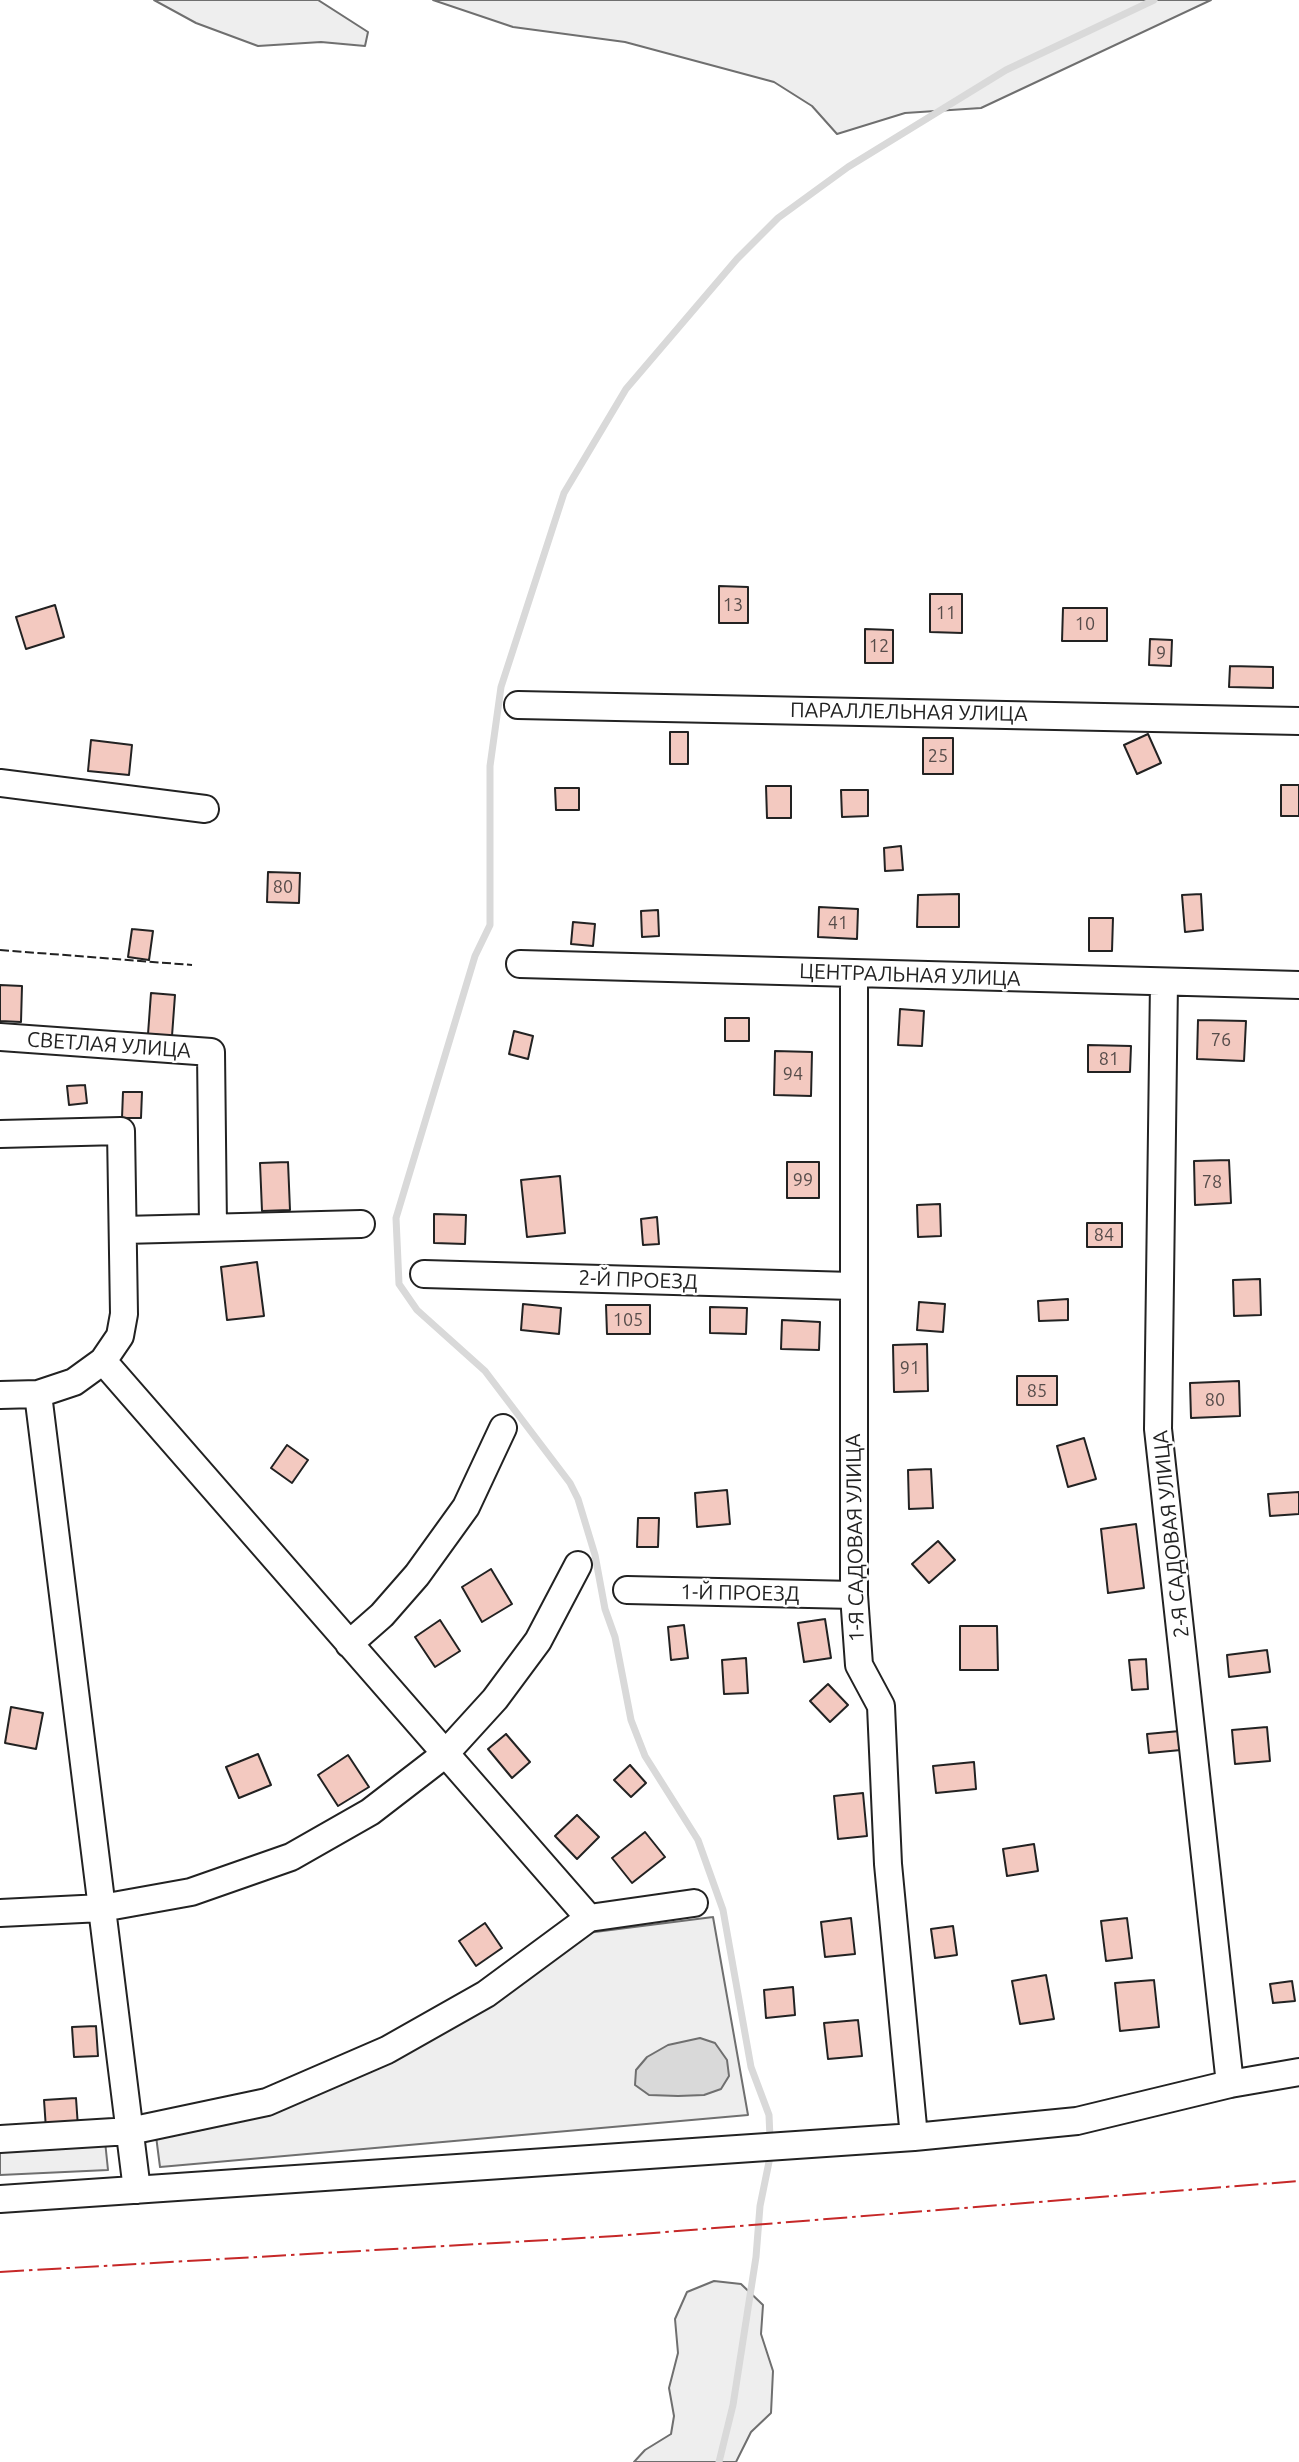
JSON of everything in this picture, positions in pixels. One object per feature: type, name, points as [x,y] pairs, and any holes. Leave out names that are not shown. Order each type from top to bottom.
[{"type":"street","name":"ПАРАЛЛЕЛЬНАЯ УЛИЦА","points":[[518,705],[1299,721]]},
{"type":"street","points":[[0,783],[205,809]]},
{"type":"street","name":"ЦЕНТРАЛЬНАЯ УЛИЦА","points":[[520,964],[1299,985]]},
{"type":"street","name":"1-Я САДОВАЯ УЛИЦА","points":[[854,974],[854,1595],[859,1665],[881,1706],[888,1864],[914,2137]]},
{"type":"street","name":"2-Я САДОВАЯ УЛИЦА","points":[[1164,982],[1158,1429],[1230,2084]]},
{"type":"street","name":"СВЕТЛАЯ УЛИЦА","points":[[0,1037],[211,1052],[213,1227]]},
{"type":"street","points":[[0,1135],[121,1131],[124,1314],[120,1336],[103,1361],[74,1381],[38,1394],[0,1395]]},
{"type":"street","points":[[123,1230],[361,1224]]},
{"type":"street","name":"2-Й ПРОЕЗД","points":[[424,1274],[852,1286]]},
{"type":"street","points":[[103,1361],[589,1918]]},
{"type":"street","points":[[38,1394],[137,2190]]},
{"type":"street","points":[[349,1644],[382,1615],[417,1575],[466,1507],[503,1428]]},
{"type":"street","points":[[0,1913],[102,1909],[191,1892],[291,1857],[370,1812],[444,1755],[495,1699],[538,1641],[578,1565]]},
{"type":"street","name":"1-Й ПРОЕЗД","points":[[627,1590],[854,1595]]},
{"type":"street","points":[[0,2138],[130,2131],[267,2102],[387,2050],[486,1994],[589,1918],[694,1903]]},
{"type":"street","points":[[0,2199],[914,2137],[1077,2120],[1230,2084],[1299,2072]]},
{"type":"shaded area","points":[[154,0],[318,0],[368,32],[365,46],[321,42],[258,46],[196,23]]},
{"type":"shaded area","points":[[433,0],[1211,0],[981,108],[905,113],[837,134],[812,106],[774,82],[625,42],[513,27]]},
{"type":"shaded area","points":[[713,1917],[748,2115],[160,2167],[156,2136],[201,2130],[272,2111],[587,1933]]},
{"type":"shaded area","points":[[700,2038],[715,2043],[727,2060],[729,2076],[721,2089],[704,2095],[649,2095],[635,2085],[636,2070],[647,2057],[668,2045]]},
{"type":"shaded area","points":[[105,2141],[108,2170],[0,2175],[0,2146]]},
{"type":"shaded area","points":[[714,2281],[741,2284],[763,2305],[761,2334],[773,2371],[771,2413],[751,2432],[736,2462],[634,2462],[645,2450],[671,2434],[674,2416],[669,2388],[678,2353],[675,2319],[687,2292]]},
{"type":"building","points":[[719,586],[748,587],[748,623],[719,623]]},
{"type":"building","points":[[930,594],[962,594],[962,633],[930,632]]},
{"type":"building","points":[[55,605],[64,637],[26,649],[16,617]]},
{"type":"building","points":[[1063,608],[1107,608],[1107,641],[1062,641]]},
{"type":"building","points":[[865,629],[893,630],[893,663],[865,663]]},
{"type":"building","points":[[1150,639],[1172,640],[1171,666],[1149,665]]},
{"type":"building","points":[[1230,666],[1273,667],[1273,688],[1229,687]]},
{"type":"building","points":[[670,732],[688,732],[688,764],[670,764]]},
{"type":"building","points":[[1148,734],[1161,763],[1137,774],[1124,745]]},
{"type":"building","points":[[923,738],[953,738],[953,774],[923,774]]},
{"type":"building","points":[[91,740],[132,745],[129,775],[88,771]]},
{"type":"building","points":[[1281,785],[1299,785],[1299,816],[1281,816]]},
{"type":"building","points":[[766,786],[791,786],[791,818],[767,818]]},
{"type":"building","points":[[555,788],[579,788],[579,810],[556,810]]},
{"type":"building","points":[[841,790],[868,790],[868,816],[842,817]]},
{"type":"building","points":[[901,846],[903,870],[885,871],[884,848]]},
{"type":"building","points":[[268,872],[300,873],[299,903],[267,902]]},
{"type":"building","points":[[959,894],[959,927],[917,927],[918,895]]},
{"type":"building","points":[[1201,894],[1203,930],[1185,932],[1182,895]]},
{"type":"building","points":[[819,907],[858,909],[857,939],[818,937]]},
{"type":"building","points":[[658,910],[659,936],[642,937],[641,911]]},
{"type":"building","points":[[1089,918],[1113,918],[1112,951],[1089,951]]},
{"type":"building","points":[[573,922],[595,924],[593,946],[571,944]]},
{"type":"building","points":[[132,929],[153,931],[149,960],[128,957]]},
{"type":"building","points":[[0,985],[22,986],[21,1022],[0,1021]]},
{"type":"building","points":[[151,993],[175,995],[172,1036],[148,1034]]},
{"type":"building","points":[[900,1009],[924,1011],[922,1046],[898,1045]]},
{"type":"building","points":[[725,1018],[749,1018],[749,1041],[725,1041]]},
{"type":"building","points":[[1198,1020],[1246,1021],[1244,1061],[1197,1059]]},
{"type":"building","points":[[514,1031],[533,1036],[528,1059],[509,1054]]},
{"type":"building","points":[[1088,1045],[1131,1046],[1130,1072],[1088,1072]]},
{"type":"building","points":[[775,1051],[812,1052],[811,1096],[774,1095]]},
{"type":"building","points":[[85,1085],[87,1103],[69,1105],[67,1086]]},
{"type":"building","points":[[123,1092],[142,1092],[141,1118],[122,1118]]},
{"type":"building","points":[[1229,1160],[1231,1203],[1195,1205],[1194,1161]]},
{"type":"building","points":[[288,1162],[290,1210],[262,1211],[260,1163]]},
{"type":"building","points":[[787,1162],[819,1162],[819,1198],[787,1198]]},
{"type":"building","points":[[560,1176],[565,1233],[527,1237],[521,1180]]},
{"type":"building","points":[[940,1204],[941,1236],[918,1237],[917,1205]]},
{"type":"building","points":[[434,1214],[466,1215],[465,1244],[434,1243]]},
{"type":"building","points":[[657,1217],[659,1244],[643,1245],[641,1219]]},
{"type":"building","points":[[1087,1223],[1122,1223],[1122,1247],[1087,1247]]},
{"type":"building","points":[[257,1262],[264,1316],[227,1320],[221,1267]]},
{"type":"building","points":[[1260,1279],[1261,1315],[1234,1316],[1233,1280]]},
{"type":"building","points":[[1068,1299],[1068,1320],[1039,1321],[1038,1301]]},
{"type":"building","points":[[919,1302],[945,1304],[943,1332],[917,1330]]},
{"type":"building","points":[[523,1304],[561,1308],[559,1334],[521,1330]]},
{"type":"building","points":[[606,1305],[650,1305],[650,1334],[607,1334]]},
{"type":"building","points":[[710,1307],[747,1308],[746,1334],[710,1333]]},
{"type":"building","points":[[782,1320],[820,1322],[819,1350],[781,1349]]},
{"type":"building","points":[[927,1344],[928,1391],[894,1392],[893,1345]]},
{"type":"building","points":[[1017,1376],[1057,1376],[1057,1405],[1017,1405]]},
{"type":"building","points":[[1239,1381],[1240,1416],[1191,1418],[1190,1383]]},
{"type":"building","points":[[1084,1438],[1096,1479],[1068,1487],[1057,1446]]},
{"type":"building","points":[[287,1445],[308,1460],[292,1483],[271,1468]]},
{"type":"building","points":[[931,1469],[933,1508],[909,1509],[908,1470]]},
{"type":"building","points":[[727,1490],[730,1524],[697,1527],[695,1493]]},
{"type":"building","points":[[1299,1492],[1299,1514],[1270,1516],[1268,1494]]},
{"type":"building","points":[[638,1518],[659,1518],[658,1547],[637,1547]]},
{"type":"building","points":[[1136,1524],[1144,1588],[1108,1593],[1101,1529]]},
{"type":"building","points":[[938,1541],[955,1560],[929,1583],[912,1564]]},
{"type":"building","points":[[491,1569],[512,1604],[482,1622],[462,1587]]},
{"type":"building","points":[[825,1619],[831,1658],[804,1662],[798,1623]]},
{"type":"building","points":[[440,1620],[460,1651],[435,1667],[415,1637]]},
{"type":"building","points":[[684,1625],[688,1658],[671,1660],[668,1627]]},
{"type":"building","points":[[960,1626],[997,1626],[998,1670],[960,1670]]},
{"type":"building","points":[[1267,1650],[1270,1672],[1229,1677],[1227,1655]]},
{"type":"building","points":[[746,1658],[748,1693],[724,1694],[722,1660]]},
{"type":"building","points":[[1146,1659],[1148,1689],[1132,1690],[1129,1660]]},
{"type":"building","points":[[828,1684],[848,1705],[830,1722],[810,1701]]},
{"type":"building","points":[[11,1707],[43,1713],[36,1749],[5,1743]]},
{"type":"building","points":[[1267,1727],[1270,1761],[1235,1764],[1232,1730]]},
{"type":"building","points":[[1180,1731],[1181,1750],[1149,1753],[1147,1734]]},
{"type":"building","points":[[506,1734],[530,1762],[512,1778],[488,1749]]},
{"type":"building","points":[[258,1754],[271,1785],[239,1798],[226,1767]]},
{"type":"building","points":[[348,1755],[369,1787],[338,1806],[318,1775]]},
{"type":"building","points":[[974,1762],[976,1789],[936,1793],[933,1766]]},
{"type":"building","points":[[630,1765],[646,1783],[631,1797],[614,1780]]},
{"type":"building","points":[[863,1793],[867,1836],[838,1839],[834,1796]]},
{"type":"building","points":[[577,1815],[599,1837],[577,1859],[555,1836]]},
{"type":"building","points":[[645,1832],[665,1857],[632,1883],[612,1858]]},
{"type":"building","points":[[1034,1844],[1038,1871],[1007,1876],[1003,1849]]},
{"type":"building","points":[[851,1918],[855,1954],[825,1957],[821,1922]]},
{"type":"building","points":[[1127,1918],[1132,1958],[1106,1961],[1101,1921]]},
{"type":"building","points":[[485,1923],[502,1948],[476,1966],[459,1941]]},
{"type":"building","points":[[953,1926],[957,1955],[935,1958],[931,1929]]},
{"type":"building","points":[[1046,1975],[1054,2019],[1020,2024],[1012,1981]]},
{"type":"building","points":[[1154,1980],[1159,2027],[1120,2031],[1115,1983]]},
{"type":"building","points":[[1292,1981],[1295,2001],[1273,2003],[1270,1984]]},
{"type":"building","points":[[793,1987],[795,2015],[766,2018],[764,1990]]},
{"type":"building","points":[[858,2020],[862,2056],[828,2059],[824,2023]]},
{"type":"building","points":[[96,2026],[98,2056],[74,2057],[72,2027]]},
{"type":"building","points":[[76,2098],[78,2127],[46,2129],[44,2100]]},
{"type":"waterway","points":[[770,2138],[769,2115],[751,2067],[723,1910],[698,1840],[645,1756],[631,1720],[615,1637],[605,1609],[595,1555],[578,1499],[570,1483],[485,1371],[417,1310],[399,1284],[396,1218],[475,956],[490,925],[490,766],[501,687],[564,493],[626,389],[737,259],[778,218],[848,167],[1006,70],[1154,0]]},
{"type":"waterway","points":[[719,2462],[733,2405],[756,2257],[760,2206],[770,2157]]},
{"type":"fence","points":[[0,950],[192,965]]},
{"type":"power","points":[[0,2272],[616,2236],[1299,2181]]}]
